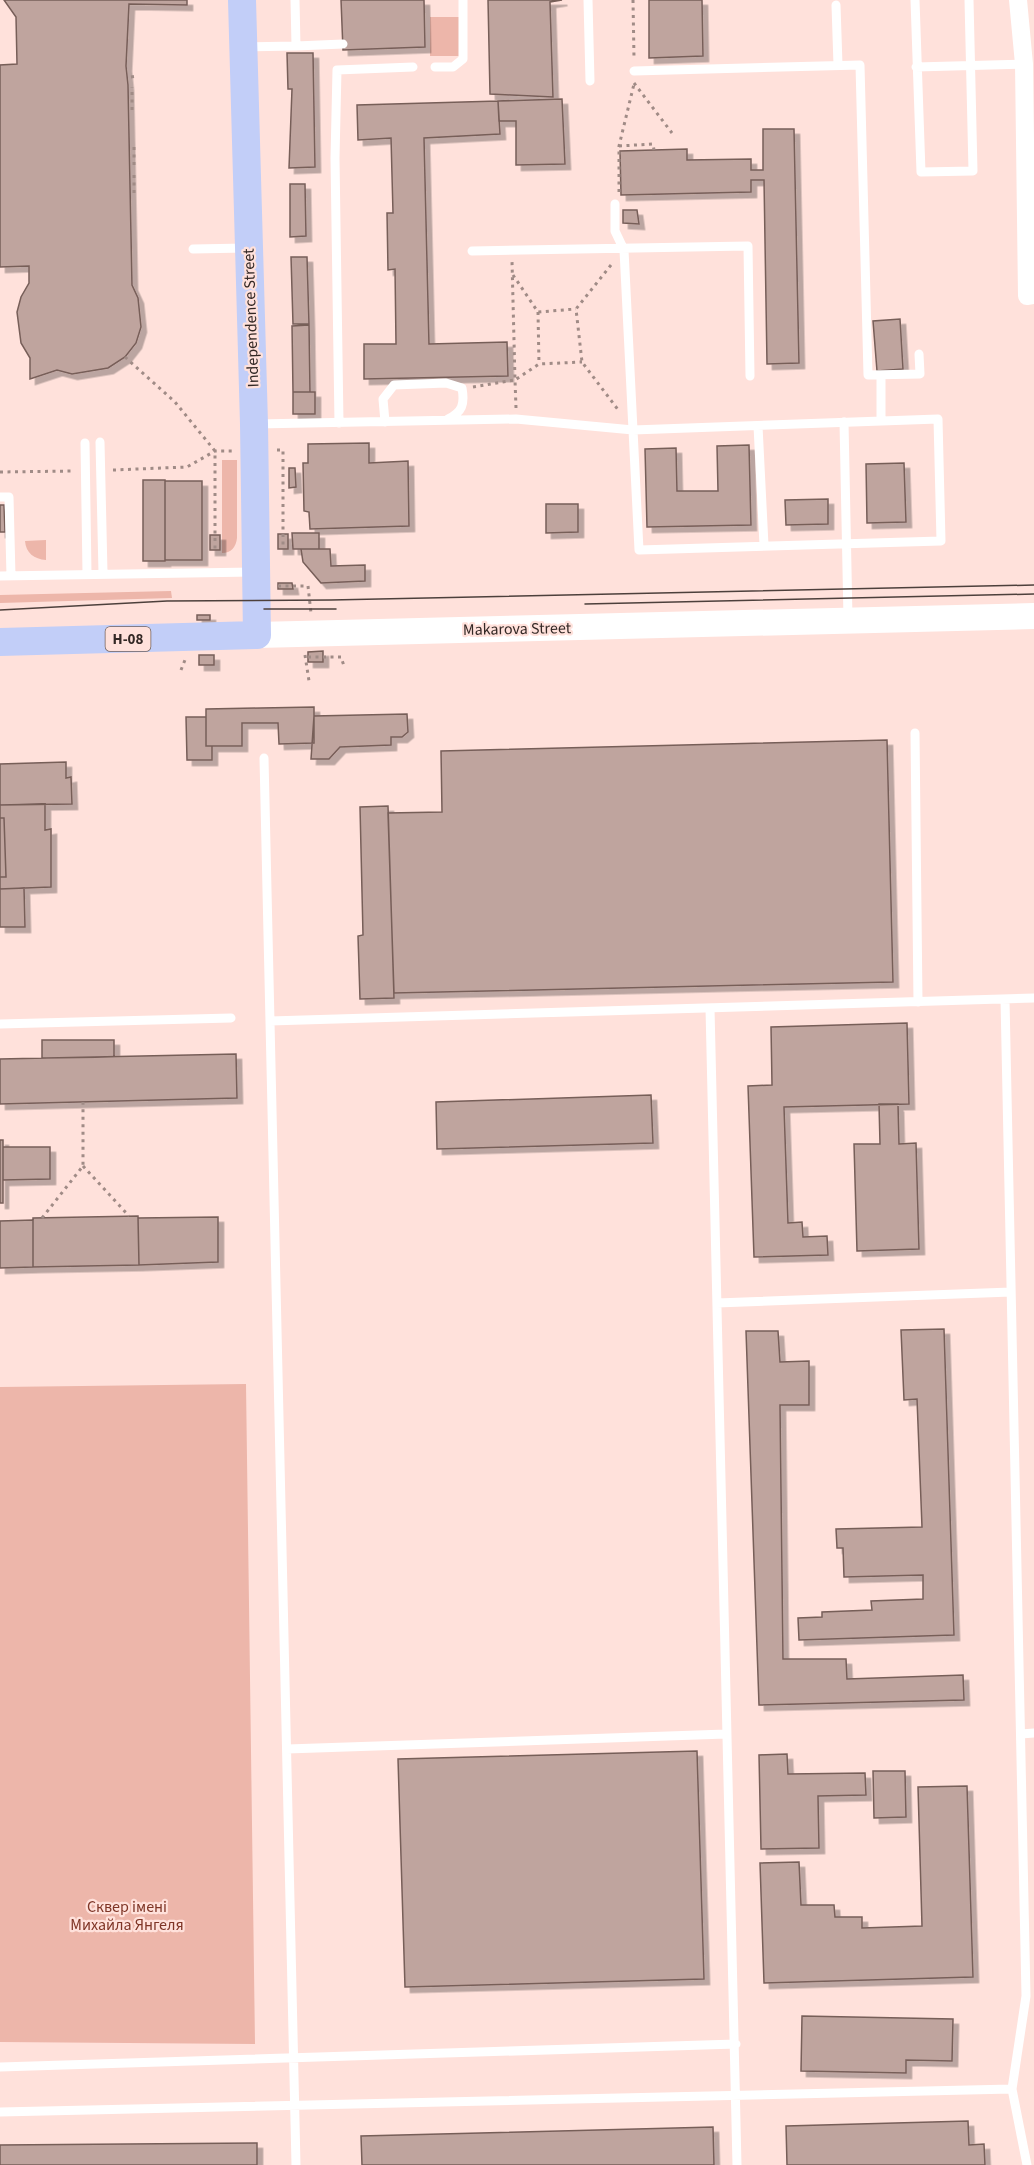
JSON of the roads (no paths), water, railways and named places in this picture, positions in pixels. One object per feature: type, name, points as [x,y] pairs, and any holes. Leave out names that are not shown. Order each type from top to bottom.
[{"type":"main road","name":"Independence Street","points":[[242,0],[254,437],[267,579],[257,635]]},
{"type":"main road","name":"Makarova Street","points":[[0,642],[1034,616]]},
{"type":"street","points":[[1018,0],[1029,62],[1030,295]]},
{"type":"lane","points":[[295,0],[296,46]]},
{"type":"lane","points":[[435,67],[453,67],[463,59],[463,0]]},
{"type":"lane","points":[[588,0],[590,81]]},
{"type":"lane","points":[[915,0],[921,171],[972,171],[969,0]]},
{"type":"lane","points":[[836,5],[838,65]]},
{"type":"lane","points":[[243,47],[343,44]]},
{"type":"lane","points":[[916,67],[1029,62]]},
{"type":"lane","points":[[634,70],[860,64],[868,375],[920,374],[919,354]]},
{"type":"lane","points":[[339,423],[335,158],[337,70],[413,67]]},
{"type":"lane","points":[[254,437],[339,423],[516,419],[633,430],[938,419],[941,541],[639,550],[633,430],[624,250],[615,231],[615,204]]},
{"type":"lane","points":[[472,251],[748,246],[750,376]]},
{"type":"lane","points":[[193,249],[249,248]]},
{"type":"lane","points":[[881,375],[881,421]]},
{"type":"lane","points":[[385,422],[383,399],[394,385],[446,383],[462,388],[464,402],[459,413],[446,421]]},
{"type":"lane","points":[[844,422],[848,621]]},
{"type":"lane","points":[[758,426],[764,545]]},
{"type":"lane","points":[[100,442],[102,573]]},
{"type":"lane","points":[[85,443],[87,573]]},
{"type":"lane","points":[[0,497],[9,497],[11,576]]},
{"type":"lane","points":[[0,576],[102,573],[267,579]]},
{"type":"lane","points":[[915,733],[918,1002]]},
{"type":"lane","points":[[264,758],[296,2165]]},
{"type":"lane","points":[[270,1021],[1034,998]]},
{"type":"lane","points":[[1005,999],[1026,1996],[1012,2089],[1027,2165]]},
{"type":"lane","points":[[710,1008],[726,1734],[736,2044],[737,2165]]},
{"type":"lane","points":[[0,1024],[231,1018]]},
{"type":"lane","points":[[717,1303],[1011,1292]]},
{"type":"lane","points":[[1021,1734],[1034,1733]]},
{"type":"lane","points":[[287,1749],[726,1734]]},
{"type":"lane","points":[[0,2067],[736,2044]]},
{"type":"lane","points":[[0,2112],[1012,2089]]},
{"type":"tram line","points":[[0,610],[167,601],[331,600],[1034,585]]},
{"type":"tram line","points":[[585,604],[1034,594]]},
{"type":"tram line","points":[[264,609],[336,609]]},
{"type":"park label","name":"Сквер імені Михайла Янгеля","points":[[127,1916]]}]
